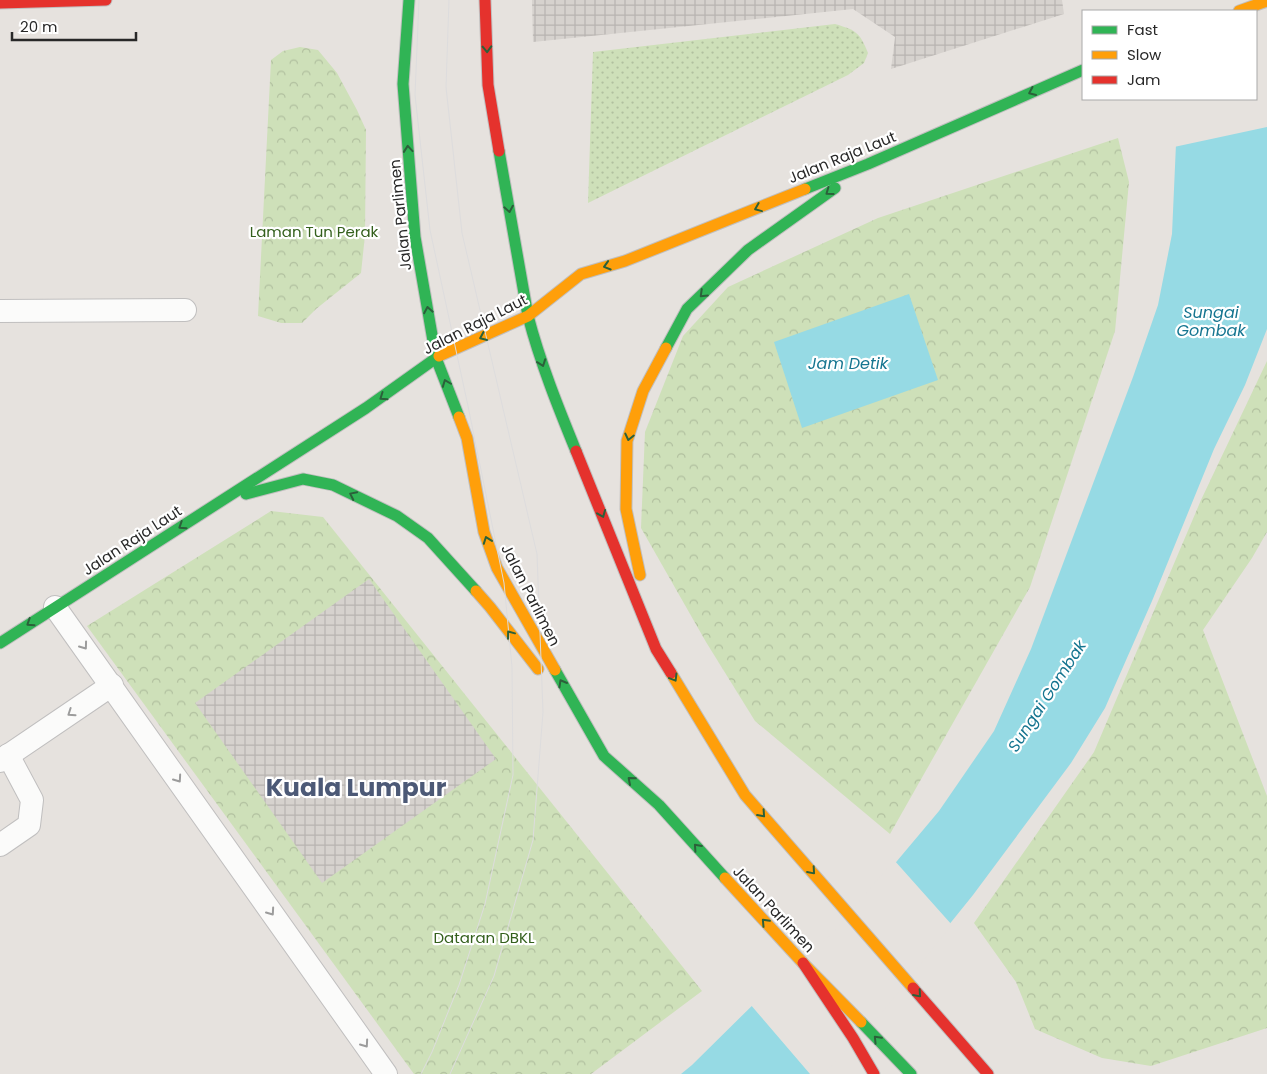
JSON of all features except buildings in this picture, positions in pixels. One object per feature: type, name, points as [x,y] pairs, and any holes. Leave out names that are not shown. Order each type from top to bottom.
[{"type":"main road","points":[[0,3],[106,0]]},
{"type":"main road","name":"Jalan Parlimen","points":[[409,0],[402,84],[415,236],[436,358],[467,438],[484,532],[497,568],[604,756],[659,805],[803,963],[911,1074]]},
{"type":"main road","points":[[485,0],[488,85],[528,316],[534,339],[556,401],[656,649],[746,795],[988,1074]]},
{"type":"main road","points":[[1241,10],[1267,0]]},
{"type":"main road","name":"Jalan Raja Laut","points":[[0,643],[366,408],[436,358],[528,316],[581,274],[625,261],[868,164],[1080,71]]},
{"type":"main road","points":[[656,649],[626,508],[627,441],[643,391],[687,309],[748,250],[868,164]]},
{"type":"main road","points":[[223,500],[303,479],[333,485],[397,516],[428,538],[490,608],[544,678]]},
{"type":"main road","points":[[556,694],[604,756]]},
{"type":"main road","points":[[803,963],[853,1038],[874,1074]]},
{"type":"main road","points":[[966,1050],[997,1074]]},
{"type":"lane","points":[[0,311],[185,310]]},
{"type":"lane","points":[[55,607],[386,1074]]},
{"type":"lane","points":[[0,846],[29,825],[32,800],[4,758],[112,685]]},
{"type":"green space","points":[[835,24],[856,33],[868,53],[864,63],[848,75],[588,203],[593,52]]},
{"type":"green space","name":"Laman Tun Perak","points":[[300,47],[318,50],[337,73],[366,130],[365,235],[361,273],[316,309],[302,323],[281,323],[258,316],[271,60],[283,51]]},
{"type":"green space","points":[[1118,138],[1129,182],[1115,331],[1030,587],[890,834],[755,721],[706,642],[641,528],[645,432],[683,336],[728,287],[878,218]]},
{"type":"green space","points":[[1267,361],[1267,532],[1252,558],[1203,630],[1267,796],[1267,1028],[1151,1066],[1102,1058],[1035,1029],[1016,982],[974,923],[1094,752],[1201,500]]},
{"type":"green space","name":"Dataran DBKL","points":[[271,511],[323,517],[702,991],[591,1074],[414,1074],[87,626]]},
{"type":"shaded area","points":[[532,0],[1062,0],[1064,14],[891,69],[895,37],[853,9],[533,42]]},
{"type":"shaded area","points":[[369,579],[496,759],[322,883],[195,703]]},
{"type":"water","name":"Sungai Gombak","points":[[1267,0],[1267,329],[1245,385],[1214,449],[1152,601],[1105,708],[1071,763],[973,895],[881,1009],[821,1074],[681,1074],[773,985],[834,936],[939,811],[994,731],[1031,649],[1158,305],[1172,234],[1178,100],[1257,100]]},
{"type":"water","name":"Jam Detik","points":[[909,294],[938,380],[802,428],[774,342]]},
{"type":"pier","points":[[1180,0],[1267,0],[1267,127],[1174,147],[1176,100],[1257,100],[1257,10],[1180,10]]},
{"type":"pier","points":[[894,860],[952,925],[883,1011],[824,1074],[810,1074],[750,1004],[771,983],[832,934]]},
{"type":"tram line","points":[[419,0],[415,95],[430,230],[504,583],[512,667],[513,775],[485,904],[459,985],[421,1074]]},
{"type":"tram line","points":[[449,0],[446,87],[462,233],[537,554],[543,712],[533,840],[494,976],[450,1074]]},
{"type":"traffic: fast","points":[[409,0],[403,84],[415,237],[436,358],[459,417]]},
{"type":"traffic: fast","points":[[805,189],[868,164],[1082,70]]},
{"type":"traffic: fast","points":[[499,151],[528,316],[556,401],[576,451]]},
{"type":"traffic: fast","points":[[666,348],[687,309],[748,250],[835,188]]},
{"type":"traffic: fast","points":[[0,643],[366,408],[439,356]]},
{"type":"traffic: fast","points":[[246,494],[303,479],[333,485],[397,516],[428,538],[476,591]]},
{"type":"traffic: fast","points":[[555,670],[604,756],[659,805],[725,878]]},
{"type":"traffic: fast","points":[[861,1022],[911,1074]]},
{"type":"traffic: slow","points":[[1242,10],[1267,1]]},
{"type":"traffic: slow","points":[[439,356],[528,316],[581,274],[625,261],[805,189]]},
{"type":"traffic: slow","points":[[640,575],[626,509],[627,441],[643,391],[666,348]]},
{"type":"traffic: slow","points":[[459,417],[467,438],[484,532],[497,568],[555,670]]},
{"type":"traffic: slow","points":[[476,591],[538,669]]},
{"type":"traffic: slow","points":[[671,673],[745,795],[913,988]]},
{"type":"traffic: slow","points":[[725,878],[803,963],[861,1022]]},
{"type":"traffic: jam","points":[[0,3],[106,0]]},
{"type":"traffic: jam","points":[[485,0],[488,85],[499,151]]},
{"type":"traffic: jam","points":[[576,451],[656,649],[671,673]]},
{"type":"traffic: jam","points":[[803,963],[853,1038],[874,1074]]},
{"type":"traffic: jam","points":[[913,988],[988,1074]]},
{"type":"district","name":"Kuala Lumpur","points":[[356,787]]}]
